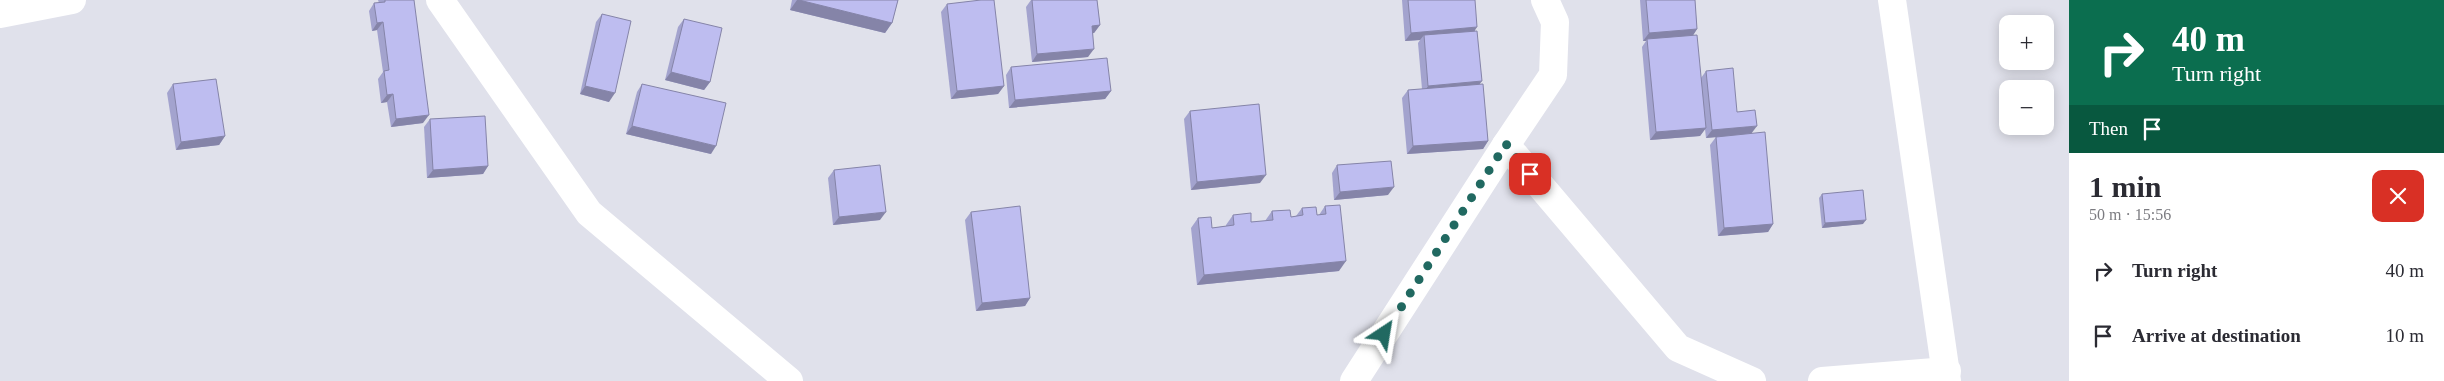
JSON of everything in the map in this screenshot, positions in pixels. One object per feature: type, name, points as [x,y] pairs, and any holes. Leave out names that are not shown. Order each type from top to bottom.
[{"type":"street","points":[[0,14],[72,0]]},
{"type":"street","points":[[440,0],[589,213],[789,381]]},
{"type":"street","points":[[1354,381],[1506,144],[1553,75],[1556,22],[1545,0]]},
{"type":"street","points":[[1822,381],[1947,376],[1892,0]]},
{"type":"street","points":[[1506,144],[1678,348],[1752,381]]},
{"type":"building","points":[[385,0],[414,0],[429,115],[396,119],[393,94],[387,95],[384,71],[389,70],[383,22],[377,23],[374,3],[385,2]]},
{"type":"building","points":[[799,0],[898,0],[892,23]]},
{"type":"building","points":[[994,0],[1004,86],[957,91],[947,4]]},
{"type":"building","points":[[1032,0],[1097,0],[1100,25],[1092,26],[1094,49],[1037,54]]},
{"type":"building","points":[[1408,0],[1475,0],[1477,27],[1411,33]]},
{"type":"building","points":[[1646,0],[1695,0],[1697,29],[1649,33]]},
{"type":"building","points":[[602,14],[631,21],[615,93],[585,86]]},
{"type":"building","points":[[684,19],[722,28],[710,82],[671,72]]},
{"type":"building","points":[[1477,31],[1482,81],[1428,86],[1424,35]]},
{"type":"building","points":[[1697,35],[1706,128],[1656,132],[1647,39]]},
{"type":"building","points":[[1107,58],[1111,91],[1015,100],[1011,67]]},
{"type":"building","points":[[1733,68],[1737,112],[1755,110],[1757,126],[1712,130],[1706,71]]},
{"type":"building","points":[[216,79],[225,136],[181,142],[173,84]]},
{"type":"building","points":[[642,84],[726,103],[716,146],[632,126]]},
{"type":"building","points":[[1483,84],[1488,141],[1413,146],[1408,90]]},
{"type":"building","points":[[1259,104],[1266,175],[1197,182],[1190,111]]},
{"type":"building","points":[[485,116],[488,166],[433,170],[430,119]]},
{"type":"building","points":[[1765,132],[1773,224],[1724,228],[1716,137]]},
{"type":"building","points":[[1391,161],[1394,187],[1340,192],[1337,165]]},
{"type":"building","points":[[880,165],[886,212],[839,217],[834,170]]},
{"type":"building","points":[[1863,190],[1866,220],[1825,223],[1822,194]]},
{"type":"building","points":[[1340,205],[1346,261],[1204,275],[1198,218],[1211,217],[1212,228],[1234,225],[1233,215],[1251,213],[1251,222],[1273,220],[1272,211],[1290,210],[1291,217],[1303,215],[1302,208],[1316,207],[1317,215],[1326,214],[1325,206]]},
{"type":"building","points":[[1020,206],[1030,298],[982,303],[971,212]]},
{"type":"route","points":[[1384,334],[1506,144],[1530,174]]}]
